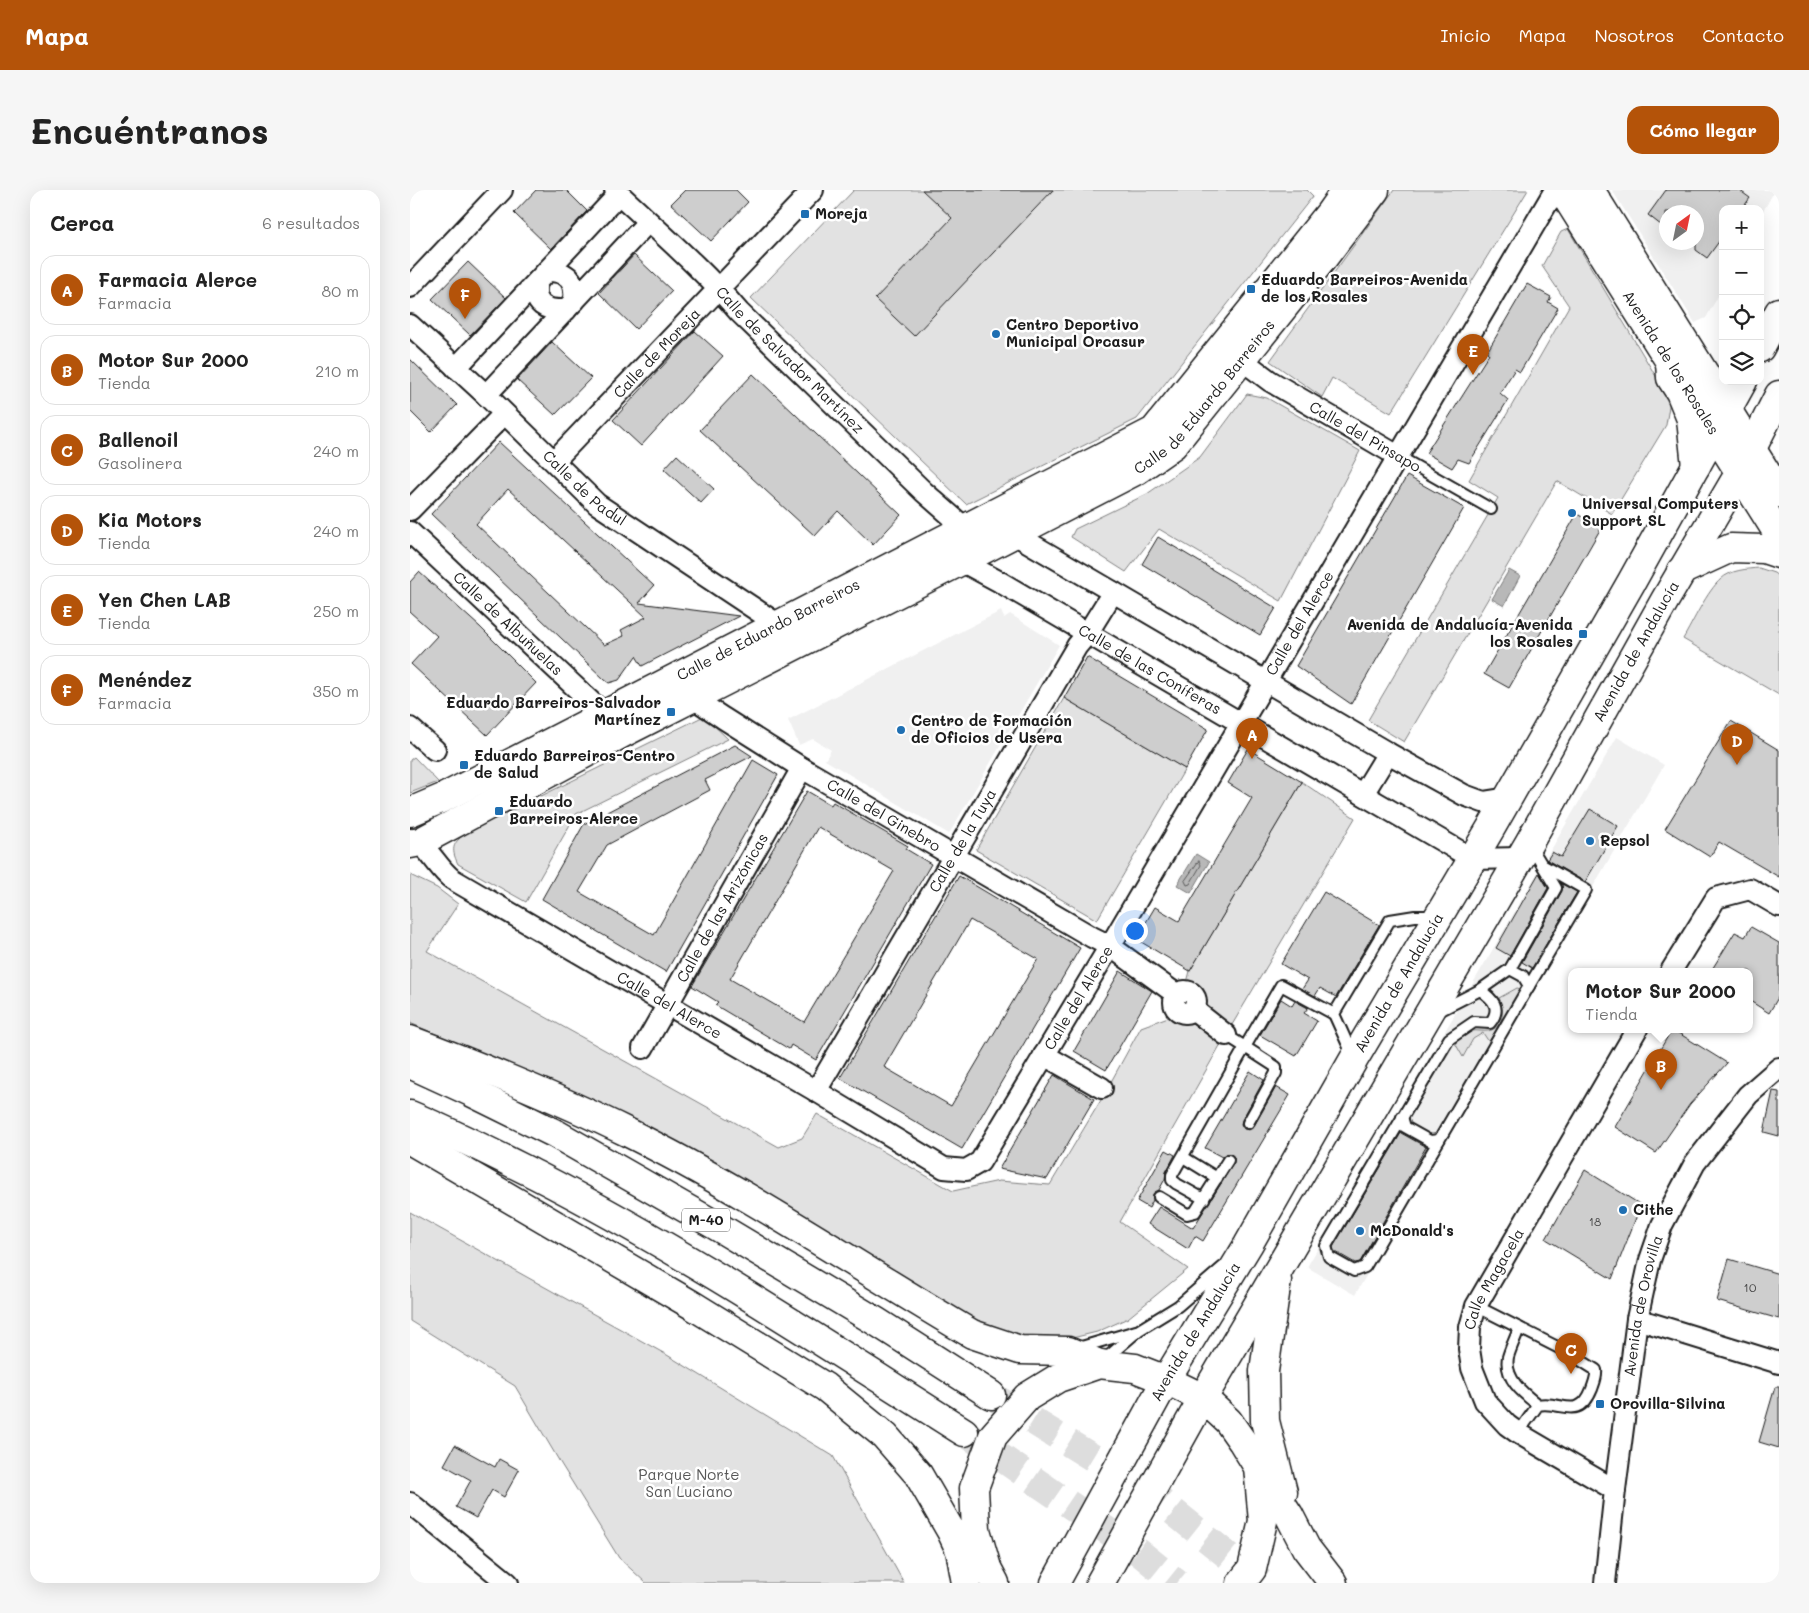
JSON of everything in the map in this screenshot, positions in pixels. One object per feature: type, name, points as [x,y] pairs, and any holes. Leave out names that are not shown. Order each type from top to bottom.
[{"type":"main road","name":"Calle de Eduardo Barreiros","points":[[410,812],[443,798],[1154,431],[1329,214],[1346,190]]},
{"type":"main road","name":"Calle de Eduardo Barreiros","points":[[413,841],[1138,470],[1173,445],[1375,190]]},
{"type":"main road","name":"Avenida de los Rosales","points":[[1562,190],[1779,534]]},
{"type":"main road","name":"Avenida de los Rosales","points":[[1590,190],[1779,493]]},
{"type":"main road","points":[[1764,340],[1779,312]]},
{"type":"main road","points":[[1670,361],[1671,378],[1680,392],[1691,419],[1696,466]]},
{"type":"main road","name":"Avenida de Andalucía","points":[[1056,1583],[1166,1380],[1248,1245],[1354,1059],[1473,859],[1741,385]]},
{"type":"main road","name":"Avenida de Andalucía","points":[[1100,1583],[1202,1398],[1425,1018],[1531,855],[1681,572],[1740,472],[1779,394]]},
{"type":"main road","points":[[1681,572],[1730,548],[1764,549],[1779,554]]},
{"type":"main road","points":[[410,1040],[490,1070],[628,1133],[701,1171],[972,1334],[1020,1350],[1068,1351],[1099,1364],[1135,1368],[1166,1380],[1202,1398],[1228,1421],[1289,1515],[1306,1548],[1333,1583]]},
{"type":"main road","name":"M-40","points":[[410,1064],[472,1092],[581,1148],[878,1322],[991,1395]]},
{"type":"main road","name":"M-40","points":[[410,1115],[454,1133],[610,1214],[728,1282],[964,1432]]},
{"type":"main road","points":[[410,1140],[683,1300],[825,1387],[885,1436],[918,1474],[960,1550],[983,1578]]},
{"type":"main road","points":[[1279,1267],[1264,1371],[1264,1420],[1289,1515]]},
{"type":"main road","points":[[983,1578],[976,1530],[974,1488],[993,1436],[1027,1397],[1058,1378],[1099,1364]]},
{"type":"main road","points":[[1241,1583],[1252,1569],[1263,1521],[1258,1467]]},
{"type":"street","points":[[410,287],[502,190]]},
{"type":"street","name":"Calle del Alerce","points":[[413,841],[442,872],[452,879],[816,1091],[944,1168],[966,1170],[980,1162],[1110,946],[1555,190]]},
{"type":"street","points":[[456,368],[542,277],[617,192]]},
{"type":"street","name":"Calle de Salvador Martínez","points":[[617,192],[718,288],[739,312],[924,492],[965,528]]},
{"type":"street","name":"Calle de Moreja","points":[[554,461],[718,288],[801,194]]},
{"type":"street","points":[[486,395],[648,222]]},
{"type":"street","points":[[556,271],[568,276],[574,287],[570,306],[552,310],[541,304],[536,293],[542,277],[556,271]]},
{"type":"street","name":"Calle de Padul","points":[[410,325],[486,395],[597,504],[779,625]]},
{"type":"street","name":"Calle del Pinsapo","points":[[1242,360],[1270,381],[1398,456]]},
{"type":"street","points":[[410,510],[504,414]]},
{"type":"street","points":[[961,561],[965,528],[1014,534],[1388,753],[1476,801],[1483,802],[1508,798]]},
{"type":"street","name":"Calle de Albuñuelas","points":[[410,532],[605,715]]},
{"type":"street","name":"Calle de las Coníferas","points":[[961,561],[1241,722],[1473,859]]},
{"type":"street","name":"Calle de la Tuya","points":[[816,1091],[1077,646],[1087,634],[1113,592]]},
{"type":"street","name":"Calle del Ginebro","points":[[693,698],[802,768],[1110,946],[1176,994],[1182,991],[1192,993],[1196,999],[1193,1009],[1226,1035]]},
{"type":"street","points":[[410,728],[435,750]]},
{"type":"street","points":[[1363,794],[1388,753]]},
{"type":"street","name":"Calle de las Arizónicas","points":[[642,1048],[668,1006],[802,768]]},
{"type":"street","points":[[413,841],[422,823],[443,798]]},
{"type":"street","points":[[1473,859],[1531,855]]},
{"type":"street","points":[[1673,968],[1716,898],[1750,890],[1779,906]]},
{"type":"street","name":"Calle Magacela","points":[[1615,1490],[1507,1425],[1485,1401],[1472,1368],[1469,1350],[1470,1327],[1476,1306],[1635,1033]]},
{"type":"street","name":"Calle del Alerce","points":[[1044,1055],[1102,1088]]},
{"type":"street","name":"Avenida de Orovilla","points":[[1605,1583],[1637,1319],[1650,1260],[1659,1234],[1695,1163],[1748,1095],[1779,1068]]},
{"type":"street","points":[[1637,1319],[1779,1363]]},
{"type":"street","points":[[410,1503],[508,1583]]},
{"type":"lane","name":"Calle del Pinsapo","points":[[1398,456],[1491,509]]},
{"type":"lane","points":[[1425,1018],[1480,990],[1510,969],[1556,888],[1531,855]]},
{"type":"lane","points":[[1480,990],[1492,1000],[1496,1009],[1495,1017],[1490,1023],[1474,1022],[1449,1039],[1326,1246],[1329,1257],[1354,1272],[1365,1267],[1586,890],[1531,855]]},
{"type":"lane","points":[[1334,1014],[1390,920],[1416,916],[1439,916]]},
{"type":"lane","points":[[1510,969],[1523,976],[1529,986]]},
{"type":"lane","points":[[1204,1199],[1177,1184],[1172,1180],[1172,1176],[1281,985],[1334,1014],[1354,1059]]},
{"type":"lane","points":[[1226,1035],[1276,1067],[1276,1074],[1248,1123]]},
{"type":"lane","points":[[1402,1117],[1405,1126],[1430,1141],[1439,1140]]},
{"type":"lane","points":[[1183,1158],[1217,1178]]},
{"type":"lane","points":[[1159,1197],[1187,1214],[1195,1212],[1228,1160]]},
{"type":"lane","points":[[1099,1364],[1139,1330],[1178,1306],[1248,1245]]},
{"type":"lane","points":[[1476,1306],[1569,1353],[1596,1370],[1597,1376],[1584,1404],[1574,1409],[1544,1404],[1538,1405],[1518,1433]]},
{"type":"lane","points":[[1519,1328],[1508,1358],[1510,1374],[1518,1389],[1538,1405]]},
{"type":"lane","points":[[1068,1351],[1139,1330]]},
{"type":"shaded area","points":[[1612,190],[1775,190],[1764,210],[1764,205],[1719,205],[1719,294],[1706,318],[1695,323]]},
{"type":"shaded area","name":"Centro de Formación de Oficios de Usera","points":[[1001,611],[1004,618],[1010,614],[1059,645],[949,834],[825,760],[831,750],[813,739],[799,745],[788,720]]},
{"type":"shaded area","points":[[1617,737],[1664,765],[1355,1295],[1307,1267]]},
{"type":"green space","name":"Centro Deportivo Municipal Orcasur","points":[[854,190],[1307,190],[1313,196],[1137,419],[966,504],[751,298]]},
{"type":"green space","points":[[1394,190],[1528,190],[1391,413],[1332,378],[1322,397],[1270,361]]},
{"type":"green space","points":[[1568,229],[1670,400],[1666,425],[1612,514],[1557,481],[1404,742],[1368,720],[1498,498],[1469,480],[1569,306],[1542,266],[1561,232]]},
{"type":"green space","points":[[1247,394],[1267,398],[1360,451],[1281,601],[1159,529],[1126,572],[1071,537],[1075,529],[1147,494],[1200,457]]},
{"type":"green space","points":[[1759,568],[1774,573],[1779,577],[1779,695],[1683,639],[1705,599],[1721,579],[1734,572]]},
{"type":"green space","points":[[1064,698],[1185,769],[1097,920],[976,850]]},
{"type":"green space","points":[[704,716],[728,739],[576,814],[526,902],[458,864],[454,854],[454,846],[468,832]]},
{"type":"green space","points":[[414,757],[438,782],[410,793],[410,760]]},
{"type":"green space","points":[[1302,782],[1355,818],[1226,1035],[1120,1222],[1188,1269],[1128,1318],[1097,1332],[1060,1341],[1012,1337],[965,1314],[750,1182],[610,1109],[410,1023],[410,875],[437,888],[458,904],[427,951],[779,1147],[802,1138],[817,1114],[953,1191],[999,1181],[1050,1185],[1101,1100],[1141,1027],[1179,1013],[1190,971]]},
{"type":"green space","points":[[1517,988],[1521,989],[1489,1042],[1483,1033],[1473,1039],[1463,1057],[1455,1043],[1472,1031],[1488,1031],[1497,1026],[1502,1018],[1499,998]]},
{"type":"green space","name":"Parque Norte San Luciano","points":[[410,1212],[667,1355],[833,1456],[904,1583],[646,1583],[619,1558],[515,1386],[410,1321]]},
{"type":"water","points":[[1509,570],[1520,576],[1504,606],[1492,599]]},
{"type":"water","points":[[1196,854],[1209,862],[1191,893],[1177,885]]},
{"type":"building","points":[[536,190],[566,190],[587,211],[551,249],[514,213]]},
{"type":"building","points":[[685,190],[736,190],[748,202],[711,241],[671,204]]},
{"type":"building","points":[[922,190],[1053,190],[914,336],[875,299],[952,218]]},
{"type":"building","points":[[1666,190],[1739,190],[1750,198],[1745,205],[1719,205],[1719,242],[1707,258],[1696,250],[1704,250],[1704,205],[1659,205],[1659,224],[1648,215]]},
{"type":"building","points":[[634,255],[672,291],[636,329],[599,293]]},
{"type":"building","points":[[468,262],[506,298],[470,335],[432,299]]},
{"type":"building","points":[[1527,284],[1551,297],[1548,302],[1558,308],[1520,372],[1515,369],[1500,393],[1508,400],[1469,463],[1458,459],[1452,468],[1426,453],[1489,354],[1487,352]]},
{"type":"building","points":[[695,331],[723,356],[641,446],[613,420]]},
{"type":"building","points":[[552,342],[591,378],[555,415],[517,380]]},
{"type":"building","points":[[410,359],[457,405],[431,432],[410,411]]},
{"type":"building","points":[[753,374],[901,515],[873,545],[838,511],[815,536],[700,430]]},
{"type":"building","points":[[499,442],[654,586],[639,603],[739,616],[642,666],[636,656],[619,680],[609,683],[431,514]],"holes":[[[508,489],[646,617],[621,630],[624,636],[604,645],[476,524]]]},
{"type":"building","points":[[677,455],[714,489],[701,503],[664,469]]},
{"type":"building","points":[[1407,476],[1464,508],[1351,704],[1296,666]]},
{"type":"building","points":[[1577,514],[1601,528],[1509,688],[1484,674]]},
{"type":"building","points":[[1158,537],[1276,608],[1260,635],[1142,564]]},
{"type":"building","points":[[419,572],[480,627],[536,683],[487,735],[411,664],[437,636],[410,612],[410,582]]},
{"type":"building","points":[[1087,657],[1208,729],[1185,769],[1064,698]]},
{"type":"building","points":[[1731,721],[1779,750],[1779,877],[1719,842],[1710,857],[1665,829]]},
{"type":"building","points":[[735,745],[752,756],[705,780],[710,790],[607,845],[579,892],[654,935],[753,760],[778,775],[666,972],[542,899],[584,824]]},
{"type":"building","points":[[1248,749],[1302,782],[1190,971],[1136,939],[1155,907],[1179,921],[1252,798],[1228,783]]},
{"type":"building","points":[[807,791],[831,805],[833,802],[908,846],[906,849],[931,864],[816,1060],[791,1045],[789,1049],[715,1005],[718,1002],[692,986]],"holes":[[[818,827],[894,871],[804,1022],[730,979]]]},
{"type":"building","name":"Repsol","points":[[1590,809],[1618,826],[1585,882],[1547,860],[1552,852],[1561,857]]},
{"type":"building","points":[[1539,873],[1548,888],[1510,956],[1496,948]]},
{"type":"building","points":[[959,876],[1080,948],[962,1149],[840,1078]],"holes":[[[970,920],[1038,959],[951,1106],[884,1067]]]},
{"type":"building","points":[[1562,884],[1577,892],[1532,968],[1522,962],[1562,891]]},
{"type":"building","points":[[1324,892],[1379,925],[1336,997],[1320,988],[1315,996],[1302,989],[1308,980],[1281,964]]},
{"type":"building","points":[[1751,927],[1779,943],[1779,996],[1769,1013],[1753,1003],[1753,968],[1713,968],[1735,932],[1745,937]]},
{"type":"building","points":[[1120,971],[1152,991],[1106,1070],[1074,1051]]},
{"type":"building","points":[[1281,999],[1292,1006],[1295,1001],[1308,1008],[1304,1013],[1317,1021],[1296,1056],[1260,1035]]},
{"type":"building","points":[[1670,1033],[1678,1033],[1727,1063],[1690,1104],[1656,1153],[1615,1127]]},
{"type":"building","points":[[1250,1071],[1264,1080],[1242,1120],[1241,1124],[1244,1129],[1249,1130],[1254,1126],[1276,1087],[1290,1095],[1203,1241],[1195,1236],[1188,1249],[1148,1224],[1159,1207],[1193,1228],[1234,1163],[1234,1157],[1231,1154],[1225,1154],[1222,1157],[1205,1148]]},
{"type":"building","points":[[1054,1075],[1094,1099],[1047,1179],[999,1169]]},
{"type":"building","points":[[1773,1091],[1779,1092],[1779,1136],[1764,1132]]},
{"type":"building","points":[[1401,1133],[1426,1147],[1360,1262],[1355,1263],[1334,1251],[1333,1247]]},
{"type":"building","points":[[1166,1150],[1175,1155],[1159,1190],[1153,1194],[1153,1200],[1149,1208],[1137,1201]]},
{"type":"building","points":[[1585,1170],[1641,1205],[1612,1279],[1546,1239]]},
{"type":"building","points":[[1729,1259],[1779,1274],[1779,1319],[1717,1301]]},
{"type":"building","points":[[1775,1387],[1779,1387],[1779,1448],[1759,1442]]},
{"type":"building","points":[[455,1445],[495,1467],[499,1459],[519,1470],[504,1497],[492,1490],[476,1518],[456,1507],[471,1480],[444,1465]]},
{"type":"tunnel","points":[[997,1399],[1149,1492],[1262,1583]]},
{"type":"tunnel","points":[[964,1432],[1140,1553],[1177,1583]]},
{"type":"place","name":"Moreja","points":[[805,214]]},
{"type":"place","name":"Eduardo Barreiros-Avenida de los Rosales","points":[[1251,289]]},
{"type":"place","name":"Menéndez","points":[[465,319]]},
{"type":"place","name":"Centro Deportivo Municipal Orcasur","points":[[996,334]]},
{"type":"place","name":"Yen Chen LAB","points":[[1473,375]]},
{"type":"place","name":"Universal Computers Support SL","points":[[1572,513]]},
{"type":"place","name":"Avenida de Andalucía-Avenida los Rosales","points":[[1583,634]]},
{"type":"place","name":"Eduardo Barreiros-Salvador Martínez","points":[[671,712]]},
{"type":"place","name":"Centro de Formación de Oficios de Usera","points":[[901,730]]},
{"type":"place","name":"Farmacia Alerce","points":[[1252,759]]},
{"type":"place","name":"Eduardo Barreiros-Centro de Salud","points":[[464,765]]},
{"type":"place","name":"Kia Motors","points":[[1737,765]]},
{"type":"place","name":"Eduardo Barreiros-Alerce","points":[[499,811]]},
{"type":"place","name":"Repsol","points":[[1590,841]]},
{"type":"place","name":"Motor Sur 2000","points":[[1661,1090]]},
{"type":"place","name":"Cithe","points":[[1623,1210]]},
{"type":"place","name":"McDonald's","points":[[1360,1231]]},
{"type":"place","name":"Ballenoil","points":[[1571,1374]]},
{"type":"place","name":"Orovilla-Silvina","points":[[1600,1404]]}]
